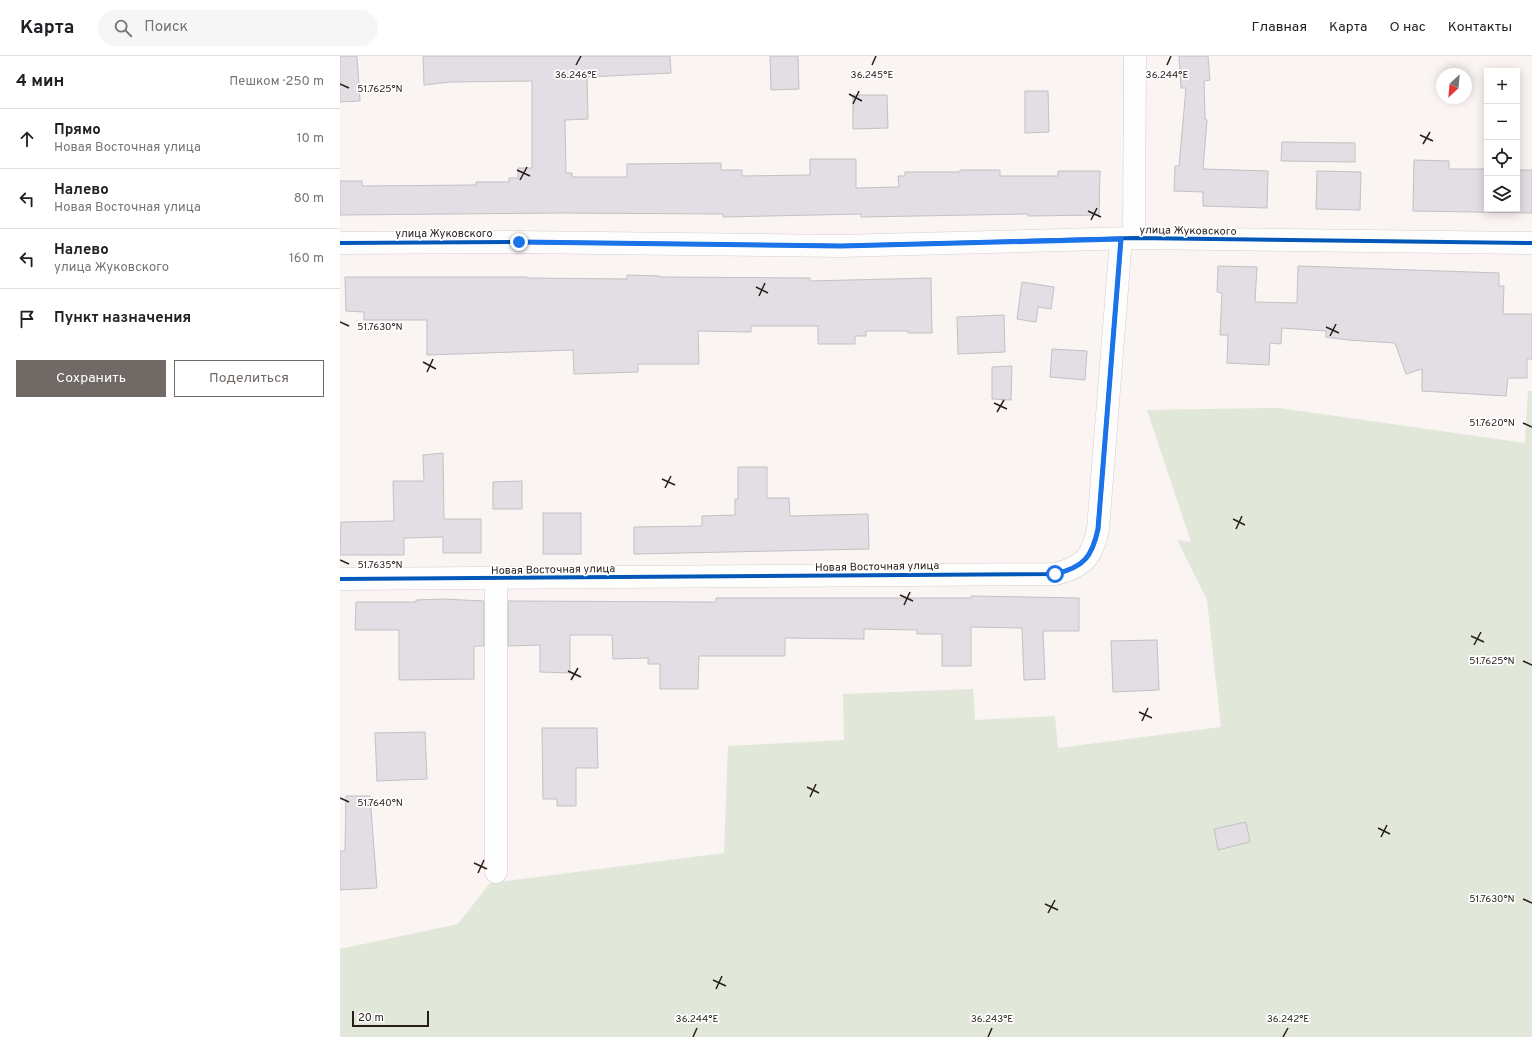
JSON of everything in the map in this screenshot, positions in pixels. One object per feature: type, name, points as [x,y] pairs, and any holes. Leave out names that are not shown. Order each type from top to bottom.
[{"type":"street","name":"Новая Восточная улица","points":[[340,579],[1055,574],[1073,570],[1086,560],[1095,543],[1098,529],[1128,239],[1135,56]]},
{"type":"street","name":"улица Жуковского","points":[[340,242],[519,242],[841,246],[1128,239],[1532,243]]},
{"type":"street","points":[[496,579],[496,872]]},
{"type":"shaded area","points":[[1528,391],[1532,391],[1532,1037],[340,1037],[340,949],[458,924],[490,883],[724,853],[728,746],[844,740],[843,694],[973,689],[975,720],[1055,716],[1058,748],[1221,727],[1207,600],[1177,540],[1191,542],[1147,410],[1279,408],[1525,443]]},
{"type":"building","points":[[340,56],[357,56],[360,101],[340,102]]},
{"type":"building","points":[[423,56],[670,56],[671,73],[587,77],[588,119],[565,120],[566,173],[572,173],[572,177],[627,177],[627,164],[721,163],[721,170],[742,170],[742,176],[810,175],[810,159],[856,159],[856,188],[899,187],[898,176],[905,176],[905,172],[1000,170],[1000,176],[1058,176],[1058,171],[1100,171],[1099,215],[1028,216],[1028,214],[861,217],[861,214],[723,217],[723,214],[560,213],[340,215],[340,181],[362,181],[362,186],[476,185],[476,182],[509,182],[509,178],[518,178],[518,168],[532,168],[532,81],[450,82],[424,85]]},
{"type":"building","points":[[770,56],[798,56],[799,89],[771,90]]},
{"type":"building","points":[[1179,56],[1208,56],[1210,80],[1204,81],[1205,119],[1207,120],[1203,169],[1268,171],[1267,208],[1203,206],[1203,192],[1174,191],[1175,166],[1179,166],[1186,88],[1181,88]]},
{"type":"building","points":[[1025,91],[1048,91],[1049,132],[1025,133]]},
{"type":"building","points":[[853,95],[887,95],[888,128],[853,129]]},
{"type":"building","points":[[1282,142],[1355,143],[1355,162],[1281,161]]},
{"type":"building","points":[[1414,160],[1449,161],[1449,169],[1484,169],[1484,212],[1520,212],[1520,170],[1532,170],[1532,213],[1413,211]]},
{"type":"building","points":[[1317,171],[1361,172],[1360,210],[1316,209]]},
{"type":"building","points":[[1218,266],[1257,267],[1255,302],[1297,303],[1298,266],[1499,273],[1499,286],[1504,286],[1503,314],[1532,314],[1532,359],[1527,359],[1527,378],[1508,378],[1506,396],[1422,391],[1422,369],[1406,374],[1395,343],[1348,340],[1326,337],[1326,331],[1282,328],[1281,344],[1270,343],[1269,365],[1227,363],[1228,335],[1220,335],[1222,293],[1217,292]]},
{"type":"building","points":[[627,275],[659,277],[810,278],[810,281],[931,278],[932,333],[908,333],[908,331],[866,331],[866,336],[855,336],[855,344],[818,344],[818,326],[751,326],[751,332],[698,331],[699,364],[638,364],[638,372],[574,374],[573,350],[427,355],[427,320],[364,320],[364,312],[346,311],[345,277],[527,277],[627,279]]},
{"type":"building","points":[[1022,282],[1054,287],[1051,309],[1038,307],[1036,322],[1017,319]]},
{"type":"building","points":[[1004,315],[1005,352],[958,354],[957,317]]},
{"type":"building","points":[[1052,349],[1087,351],[1085,380],[1050,377]]},
{"type":"building","points":[[1012,366],[1011,400],[992,399],[992,367]]},
{"type":"building","points":[[443,453],[444,519],[481,519],[481,553],[443,553],[443,537],[404,538],[404,555],[340,555],[341,522],[394,521],[393,481],[424,481],[423,455]]},
{"type":"building","points":[[738,467],[767,467],[767,498],[789,498],[790,516],[868,514],[869,549],[634,554],[634,527],[702,526],[702,516],[735,515],[735,499],[738,499]]},
{"type":"building","points":[[522,481],[522,509],[493,509],[493,482]]},
{"type":"building","points":[[543,513],[581,513],[581,554],[543,554]]},
{"type":"building","points":[[971,596],[1079,598],[1079,631],[1043,631],[1045,679],[1024,680],[1022,628],[971,627],[971,666],[942,666],[942,634],[917,634],[917,630],[864,629],[864,639],[785,638],[785,656],[699,656],[698,689],[660,689],[660,664],[648,664],[648,658],[613,659],[612,635],[570,635],[570,673],[540,672],[540,645],[508,646],[508,601],[716,602],[716,598],[971,598]]},
{"type":"building","points":[[442,599],[484,601],[484,646],[474,646],[474,679],[399,680],[399,630],[355,630],[356,602],[416,602],[416,600]]},
{"type":"building","points":[[1157,640],[1159,690],[1113,692],[1111,641]]},
{"type":"building","points":[[542,728],[597,728],[598,768],[576,768],[576,806],[557,806],[557,799],[543,799]]},
{"type":"building","points":[[425,732],[427,779],[377,781],[375,733]]},
{"type":"building","points":[[346,796],[370,796],[377,888],[340,890],[340,851],[345,851]]},
{"type":"building","points":[[1246,822],[1250,842],[1218,850],[1214,829]]},
{"type":"cycle path","points":[[340,243],[519,242],[841,246],[1134,238],[1532,243]]},
{"type":"cycle path","points":[[340,579],[1055,574],[1073,568],[1080,564],[1089,554],[1096,539],[1098,529],[1121,239]]},
{"type":"route","points":[[519,242],[841,246],[1121,239],[1098,529],[1095,543],[1086,560],[1073,570],[1055,574]]}]
